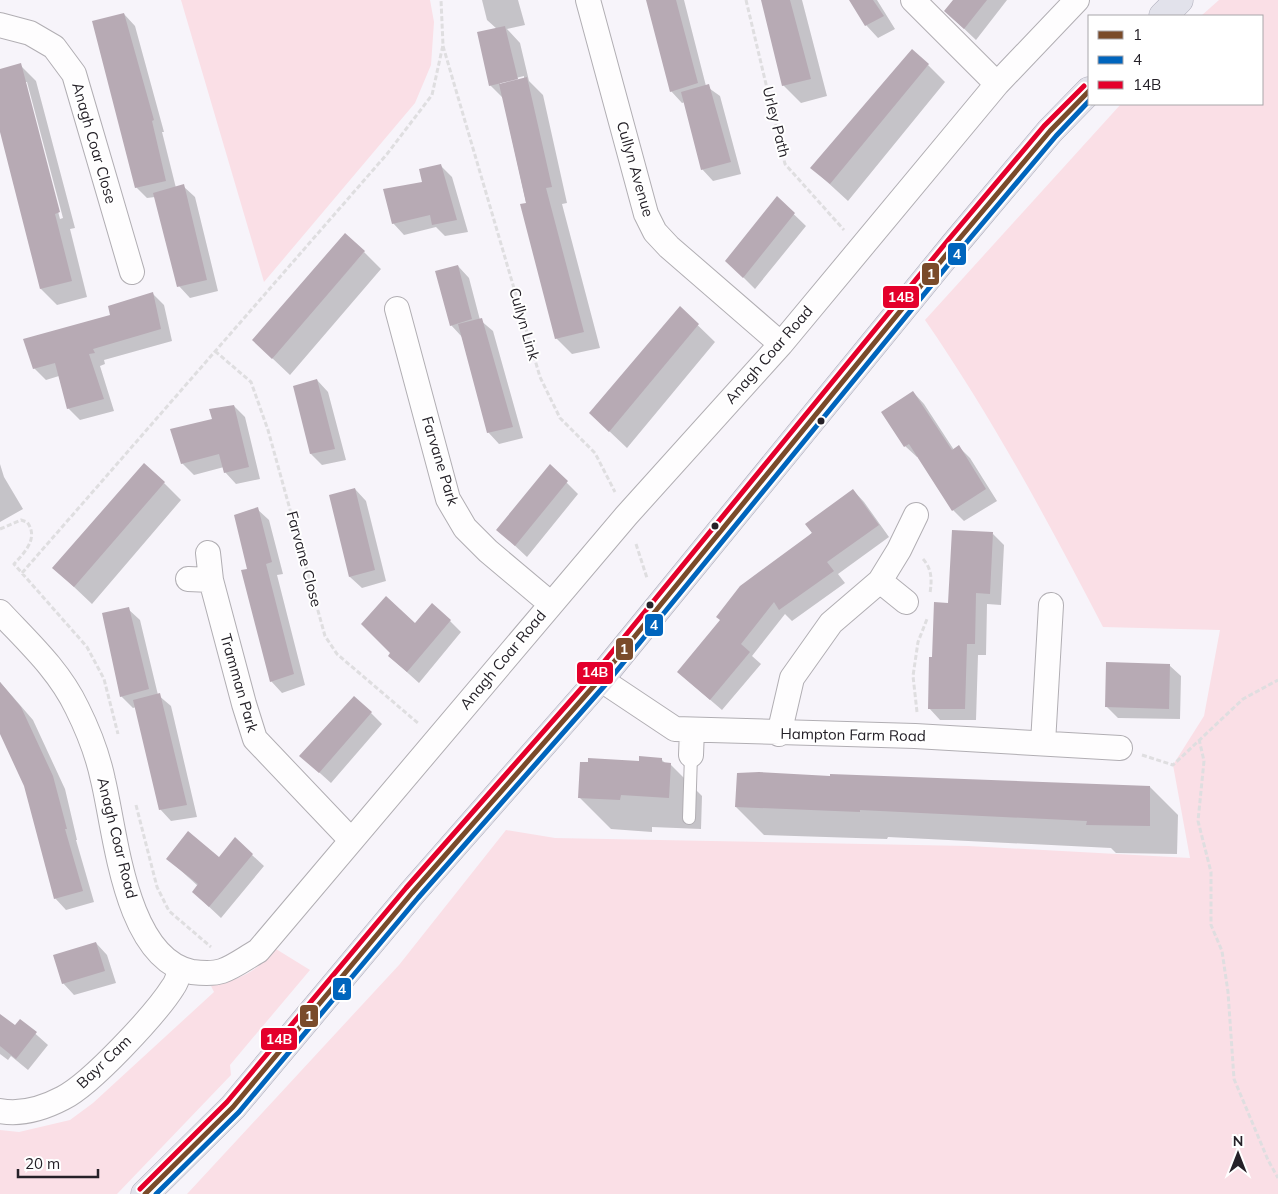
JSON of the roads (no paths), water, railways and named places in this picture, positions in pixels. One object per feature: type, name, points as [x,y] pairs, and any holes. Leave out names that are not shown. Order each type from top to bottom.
[{"type":"highway","points":[[1164,15],[1179,0]]},
{"type":"highway","points":[[145,1194],[233,1108],[412,893],[600,679],[955,244],[1050,131],[1088,92]]},
{"type":"street","name":"Cullyn Avenue","points":[[588,0],[646,214],[655,232],[669,247],[781,344]]},
{"type":"street","points":[[913,0],[997,84]]},
{"type":"street","name":"Anagh Coar Road","points":[[0,612],[59,675],[78,709],[103,778],[123,875],[141,925],[155,950],[181,969],[201,974],[221,972],[258,951],[626,516],[781,344],[997,84],[1077,0]]},
{"type":"street","name":"Anagh Coar Close","points":[[0,25],[30,33],[54,47],[74,74],[132,272]]},
{"type":"street","name":"Farvane Park","points":[[397,309],[448,499],[465,528],[488,551],[551,604]]},
{"type":"street","points":[[778,734],[792,678],[832,623],[880,581],[899,550],[916,515]]},
{"type":"street","name":"Tramman Park","points":[[208,553],[200,579],[255,740],[351,840]]},
{"type":"street","points":[[880,581],[906,602]]},
{"type":"street","points":[[1043,744],[1052,605]]},
{"type":"street","name":"Hampton Farm Road","points":[[600,679],[675,729],[778,734],[915,736],[1120,748]]},
{"type":"street","points":[[691,755],[692,730]]},
{"type":"street","name":"Bayr Cam","points":[[0,1111],[33,1111],[64,1098],[86,1082],[157,1009],[174,986],[181,969]]},
{"type":"lane","points":[[688,818],[691,755]]}]
